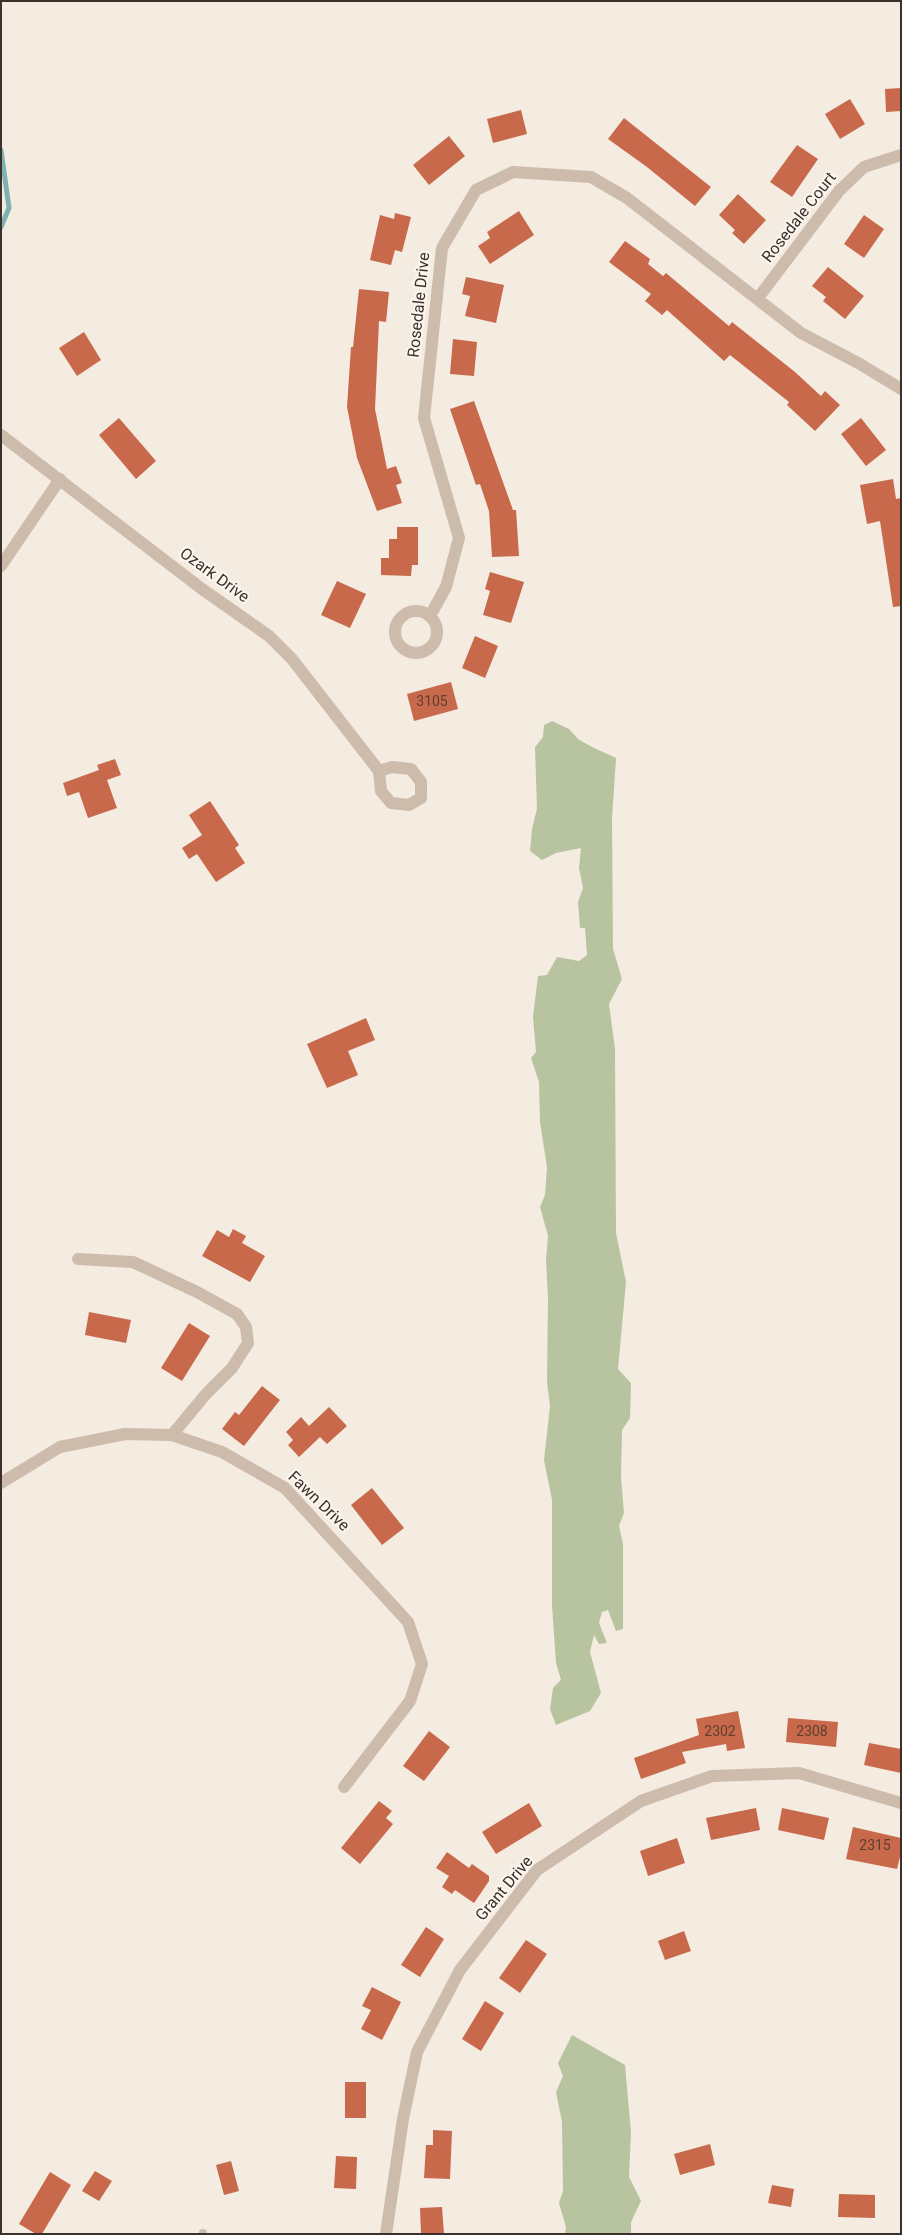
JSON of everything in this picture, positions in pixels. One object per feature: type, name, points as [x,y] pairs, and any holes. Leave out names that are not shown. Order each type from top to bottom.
[{"type":"street","name":"Rosedale Court","points":[[758,298],[839,191],[864,167],[901,155]]},
{"type":"street","name":"Rosedale Drive","points":[[430,616],[446,587],[459,538],[424,418],[442,248],[476,190],[513,172],[591,177],[627,198],[801,333],[860,364],[901,389]]},
{"type":"street","name":"Ozark Drive","points":[[1,435],[202,589],[269,636],[292,659],[379,771]]},
{"type":"street","points":[[1,566],[60,479]]},
{"type":"street","points":[[78,1258],[133,1262],[197,1292],[237,1314],[246,1327],[248,1342],[232,1368],[206,1394],[172,1435]]},
{"type":"street","name":"Fawn Drive","points":[[1,1483],[60,1447],[125,1434],[172,1435],[222,1452],[285,1488],[408,1622],[422,1664],[410,1701],[344,1787]]},
{"type":"street","name":"Grant Drive","points":[[386,2234],[403,2119],[417,2052],[460,1970],[537,1870],[640,1801],[712,1776],[799,1773],[901,1803]]},
{"type":"green space","points":[[552,721],[569,729],[578,739],[590,746],[616,758],[612,819],[613,949],[622,979],[609,1004],[615,1049],[616,1233],[626,1282],[618,1369],[631,1383],[630,1418],[622,1430],[621,1477],[624,1513],[619,1526],[623,1544],[623,1629],[616,1631],[608,1610],[602,1612],[599,1623],[607,1643],[599,1644],[594,1635],[590,1652],[601,1693],[590,1711],[556,1725],[550,1709],[553,1688],[561,1680],[556,1663],[552,1605],[552,1500],[544,1460],[550,1406],[547,1382],[548,1298],[546,1260],[548,1236],[540,1207],[545,1195],[547,1167],[540,1122],[539,1082],[531,1058],[536,1052],[533,1017],[538,976],[547,975],[557,957],[579,961],[587,955],[585,928],[580,928],[578,902],[583,888],[579,868],[581,848],[556,853],[542,860],[530,851],[532,829],[537,809],[535,747],[543,737],[544,725]]},
{"type":"green space","points":[[572,2035],[625,2065],[631,2132],[629,2177],[641,2201],[631,2222],[631,2234],[565,2234],[566,2227],[559,2203],[563,2191],[562,2122],[556,2092],[563,2076],[558,2063]]},
{"type":"building","points":[[901,88],[901,111],[886,112],[885,89]]},
{"type":"building","points":[[850,99],[865,124],[840,139],[825,114]]},
{"type":"building","points":[[521,110],[527,134],[493,143],[487,119]]},
{"type":"building","points":[[624,118],[711,187],[695,206],[647,167],[608,139]]},
{"type":"building","points":[[449,136],[465,156],[429,185],[413,165]]},
{"type":"building","points":[[797,145],[818,159],[792,197],[770,182]]},
{"type":"building","points":[[738,194],[766,220],[744,244],[732,233],[735,230],[719,215]]},
{"type":"building","points":[[519,211],[534,235],[490,264],[478,246],[490,238],[487,232]]},
{"type":"building","points":[[395,213],[411,217],[402,252],[395,250],[391,265],[370,260],[380,215],[394,219]]},
{"type":"building","points":[[864,215],[884,229],[864,258],[844,244]]},
{"type":"building","points":[[625,241],[650,259],[648,264],[663,276],[666,273],[729,326],[732,322],[795,372],[821,396],[825,391],[840,405],[815,431],[787,405],[789,402],[730,355],[724,361],[667,310],[662,315],[645,301],[651,294],[609,262]]},
{"type":"building","points":[[828,267],[864,296],[845,319],[823,301],[826,297],[812,286]]},
{"type":"building","points":[[466,277],[504,285],[496,323],[465,316],[470,296],[462,294]]},
{"type":"building","points":[[359,289],[389,292],[386,322],[379,321],[375,409],[387,469],[396,466],[402,483],[396,485],[402,503],[377,511],[357,458],[347,407],[351,347],[353,347]]},
{"type":"building","points":[[84,332],[101,360],[77,376],[59,348]]},
{"type":"building","points":[[453,339],[477,342],[474,376],[450,374]]},
{"type":"building","points":[[474,401],[513,510],[516,510],[519,556],[492,557],[489,511],[480,484],[476,485],[450,409]]},
{"type":"building","points":[[119,418],[156,461],[136,479],[99,435]]},
{"type":"building","points":[[861,418],[886,450],[866,466],[841,434]]},
{"type":"building","points":[[893,479],[896,499],[901,498],[901,606],[893,607],[880,521],[867,524],[860,485]]},
{"type":"building","points":[[397,527],[418,527],[418,565],[412,565],[411,576],[381,575],[381,558],[389,558],[389,539],[397,539]]},
{"type":"building","points":[[490,572],[524,582],[511,623],[483,615],[490,591],[485,589]]},
{"type":"building","points":[[337,581],[366,594],[350,628],[321,615]]},
{"type":"building","points":[[475,636],[498,646],[485,678],[462,668]]},
{"type":"building","points":[[451,682],[458,709],[414,721],[407,694]]},
{"type":"building","points":[[115,759],[121,775],[107,780],[117,808],[88,818],[79,792],[67,796],[63,783],[99,770],[97,765]]},
{"type":"building","points":[[210,801],[239,845],[235,848],[245,863],[216,882],[197,854],[189,859],[182,848],[202,835],[189,815]]},
{"type":"building","points":[[366,1018],[375,1040],[348,1051],[358,1075],[327,1088],[307,1044]]},
{"type":"building","points":[[233,1229],[246,1236],[242,1243],[265,1256],[250,1282],[202,1256],[217,1230],[229,1237]]},
{"type":"building","points":[[89,1312],[131,1320],[126,1343],[85,1335]]},
{"type":"building","points":[[189,1323],[210,1336],[182,1381],[161,1368]]},
{"type":"building","points":[[262,1386],[280,1400],[244,1446],[222,1429],[235,1412],[239,1415]]},
{"type":"building","points":[[329,1407],[347,1426],[327,1444],[320,1437],[299,1457],[288,1445],[293,1440],[286,1432],[301,1417],[309,1426]]},
{"type":"building","points":[[372,1488],[404,1528],[382,1545],[351,1505]]},
{"type":"building","points":[[738,1711],[745,1748],[727,1751],[726,1744],[682,1752],[686,1763],[641,1779],[634,1758],[699,1735],[696,1719]]},
{"type":"building","points":[[788,1718],[838,1722],[836,1747],[786,1742]]},
{"type":"building","points":[[429,1731],[450,1747],[424,1781],[403,1766]]},
{"type":"building","points":[[869,1743],[901,1749],[901,1773],[864,1765]]},
{"type":"building","points":[[379,1801],[392,1811],[386,1818],[393,1824],[360,1864],[341,1848]]},
{"type":"building","points":[[529,1803],[542,1826],[496,1854],[482,1832]]},
{"type":"building","points":[[756,1808],[760,1830],[711,1840],[706,1818]]},
{"type":"building","points":[[782,1808],[829,1818],[824,1840],[778,1830]]},
{"type":"building","points":[[853,1827],[901,1838],[901,1853],[897,1869],[846,1859]]},
{"type":"building","points":[[677,1838],[685,1863],[648,1876],[640,1851]]},
{"type":"building","points":[[447,1852],[469,1868],[472,1864],[489,1876],[489,1881],[474,1903],[455,1890],[452,1894],[442,1887],[449,1876],[436,1868]]},
{"type":"building","points":[[426,1927],[444,1939],[420,1977],[401,1965]]},
{"type":"building","points":[[684,1931],[691,1951],[665,1960],[658,1941]]},
{"type":"building","points":[[526,1940],[547,1954],[520,1993],[499,1978]]},
{"type":"building","points":[[372,1987],[401,2002],[382,2040],[361,2029],[371,2010],[362,2006]]},
{"type":"building","points":[[485,2001],[504,2013],[481,2051],[462,2039]]},
{"type":"building","points":[[345,2082],[366,2082],[366,2118],[345,2118]]},
{"type":"building","points":[[433,2130],[452,2131],[450,2179],[424,2178],[426,2145],[433,2145]]},
{"type":"building","points":[[710,2144],[715,2165],[680,2175],[674,2154]]},
{"type":"building","points":[[336,2156],[357,2157],[356,2189],[334,2188]]},
{"type":"building","points":[[231,2161],[239,2191],[224,2195],[216,2165]]},
{"type":"building","points":[[95,2171],[112,2181],[99,2201],[82,2191]]},
{"type":"building","points":[[50,2172],[71,2185],[42,2234],[36,2234],[19,2224]]},
{"type":"building","points":[[772,2185],[794,2189],[791,2207],[768,2203]]},
{"type":"building","points":[[839,2194],[875,2195],[875,2218],[838,2217]]},
{"type":"building","points":[[442,2207],[444,2234],[421,2234],[420,2208]]},
{"type":"waterway","points":[[1,150],[9,208],[1,227]]}]
